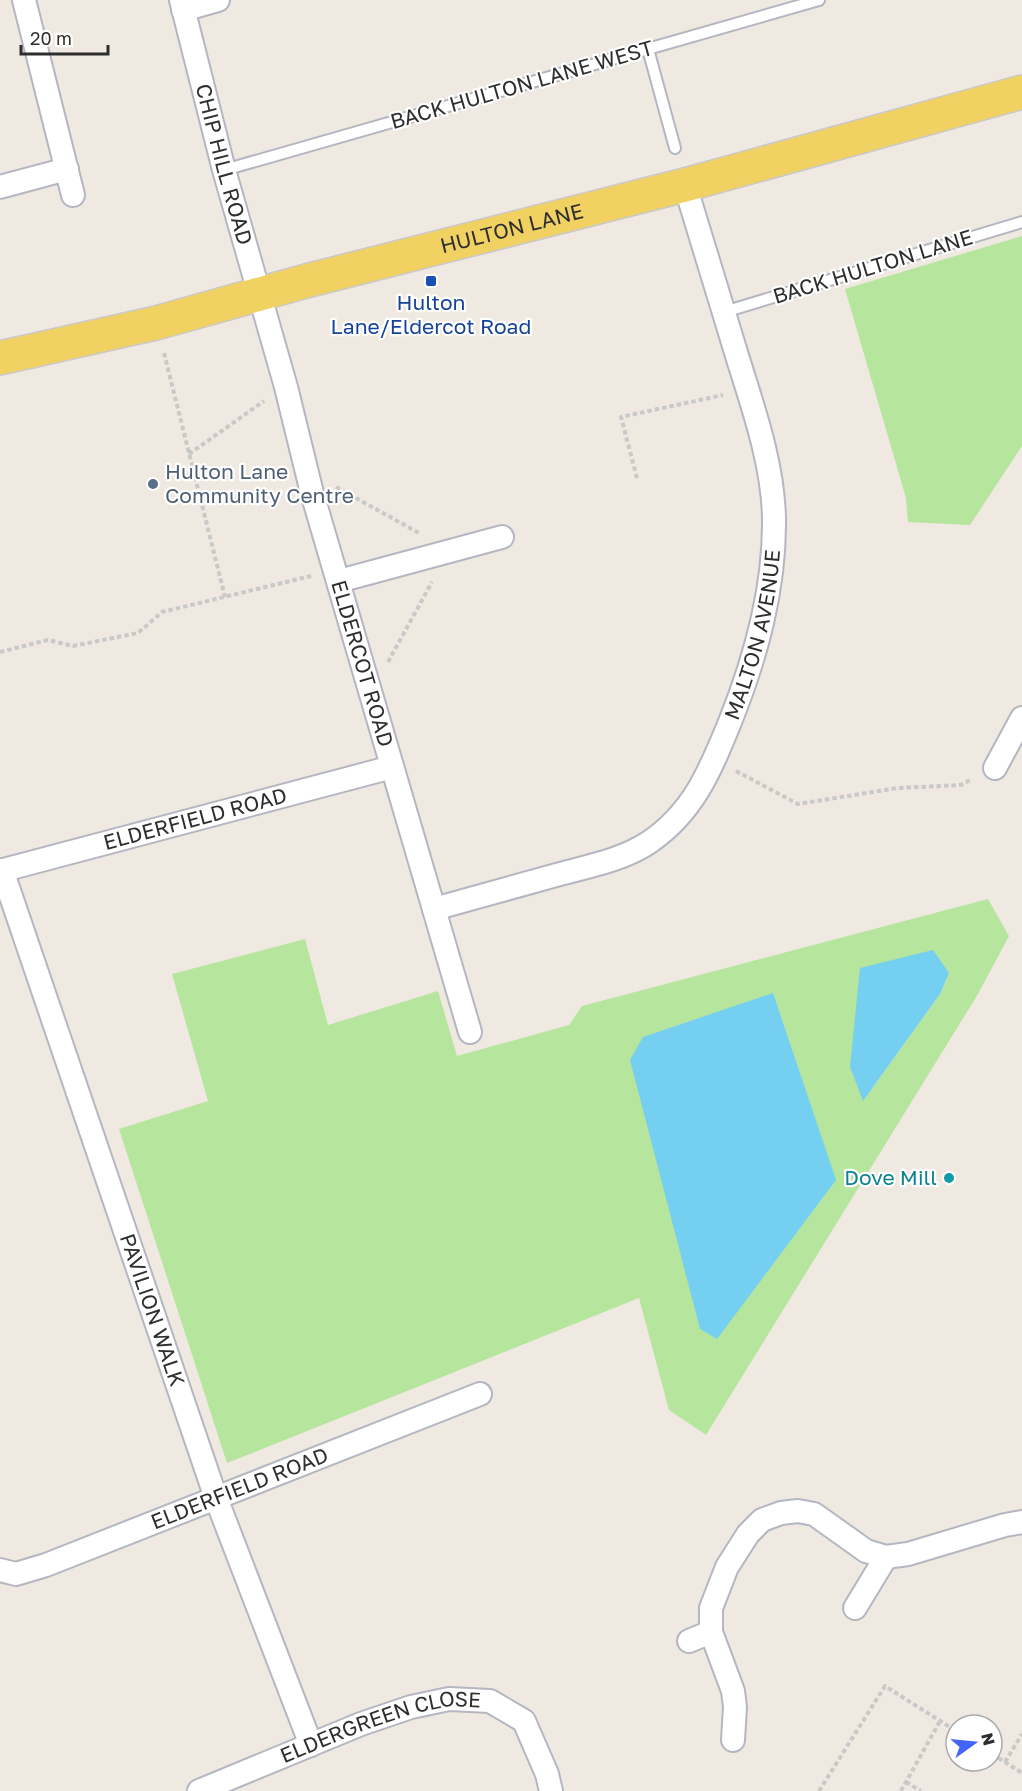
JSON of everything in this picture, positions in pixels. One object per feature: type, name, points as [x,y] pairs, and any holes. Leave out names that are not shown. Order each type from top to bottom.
[{"type":"main road","name":"HULTON LANE","points":[[0,358],[156,323],[259,294],[685,185],[1022,92]]},
{"type":"street","points":[[24,0],[73,195]]},
{"type":"street","points":[[182,5],[218,0]]},
{"type":"street","name":"CHIP HILL ROAD","points":[[182,5],[224,170],[259,294]]},
{"type":"street","points":[[0,187],[67,169]]},
{"type":"street","name":"MALTON AVENUE","points":[[434,909],[601,863],[646,845],[665,831],[684,812],[699,790],[714,760],[750,669],[761,628],[772,556],[774,517],[769,475],[747,389],[685,185]]},
{"type":"street","name":"ELDERCOT ROAD","points":[[259,294],[312,493],[470,1032]]},
{"type":"street","points":[[337,576],[439,554],[502,537]]},
{"type":"street","points":[[994,768],[1022,718]]},
{"type":"street","name":"ELDERFIELD ROAD","points":[[1,871],[392,767]]},
{"type":"street","name":"PAVILION WALK","points":[[1,871],[216,1498],[311,1745]]},
{"type":"street","name":"ELDERFIELD ROAD","points":[[0,1570],[16,1575],[46,1565],[480,1394]]},
{"type":"street","points":[[733,1740],[734,1691],[711,1632],[711,1608],[727,1567],[748,1534],[762,1520],[781,1513],[798,1511],[814,1514],[866,1551],[886,1557],[908,1554],[1022,1522]]},
{"type":"street","points":[[855,1608],[886,1557]]},
{"type":"street","points":[[689,1641],[711,1632]]},
{"type":"street","name":"ELDERGREEN CLOSE","points":[[199,1791],[361,1724],[411,1707],[449,1699],[490,1701],[524,1721],[547,1774],[551,1791]]},
{"type":"lane","name":"BACK HULTON LANE WEST","points":[[224,170],[819,0]]},
{"type":"lane","points":[[648,49],[675,148]]},
{"type":"lane","name":"BACK HULTON LANE","points":[[724,312],[1022,222]]},
{"type":"path","points":[[156,323],[225,597]]},
{"type":"path","points":[[189,454],[285,387]]},
{"type":"path","points":[[637,478],[621,417],[747,389]]},
{"type":"path","points":[[312,493],[335,486],[434,541],[439,554],[441,566],[388,662],[364,669]]},
{"type":"path","points":[[0,652],[48,640],[73,646],[138,633],[162,612],[225,597],[337,576]]},
{"type":"path","points":[[714,760],[798,804],[898,788],[961,785],[994,768]]},
{"type":"path","points":[[819,1791],[885,1686],[944,1724]]},
{"type":"path","points":[[901,1791],[940,1721]]},
{"type":"path","points":[[1022,1734],[1005,1762],[1022,1773]]},
{"type":"path","points":[[906,1782],[921,1791]]},
{"type":"green space","points":[[1022,236],[1022,446],[970,525],[908,522],[906,498],[845,289]]},
{"type":"green space","points":[[988,899],[1009,936],[978,994],[706,1435],[669,1410],[639,1298],[227,1463],[119,1129],[208,1101],[172,974],[305,939],[328,1025],[438,991],[457,1056],[569,1025],[582,1006]],"holes":[[[949,973],[940,994],[863,1101]]]},
{"type":"water","points":[[933,950],[949,973],[940,994],[863,1101],[850,1067],[860,968]]},
{"type":"water","points":[[773,993],[836,1180],[717,1339],[700,1329],[630,1060],[643,1037]]},
{"type":"place","name":"Hulton Lane/Eldercot Road","points":[[431,281]]},
{"type":"place","name":"Hulton Lane Community Centre","points":[[153,484]]},
{"type":"place","name":"Dove Mill","points":[[949,1178]]}]
